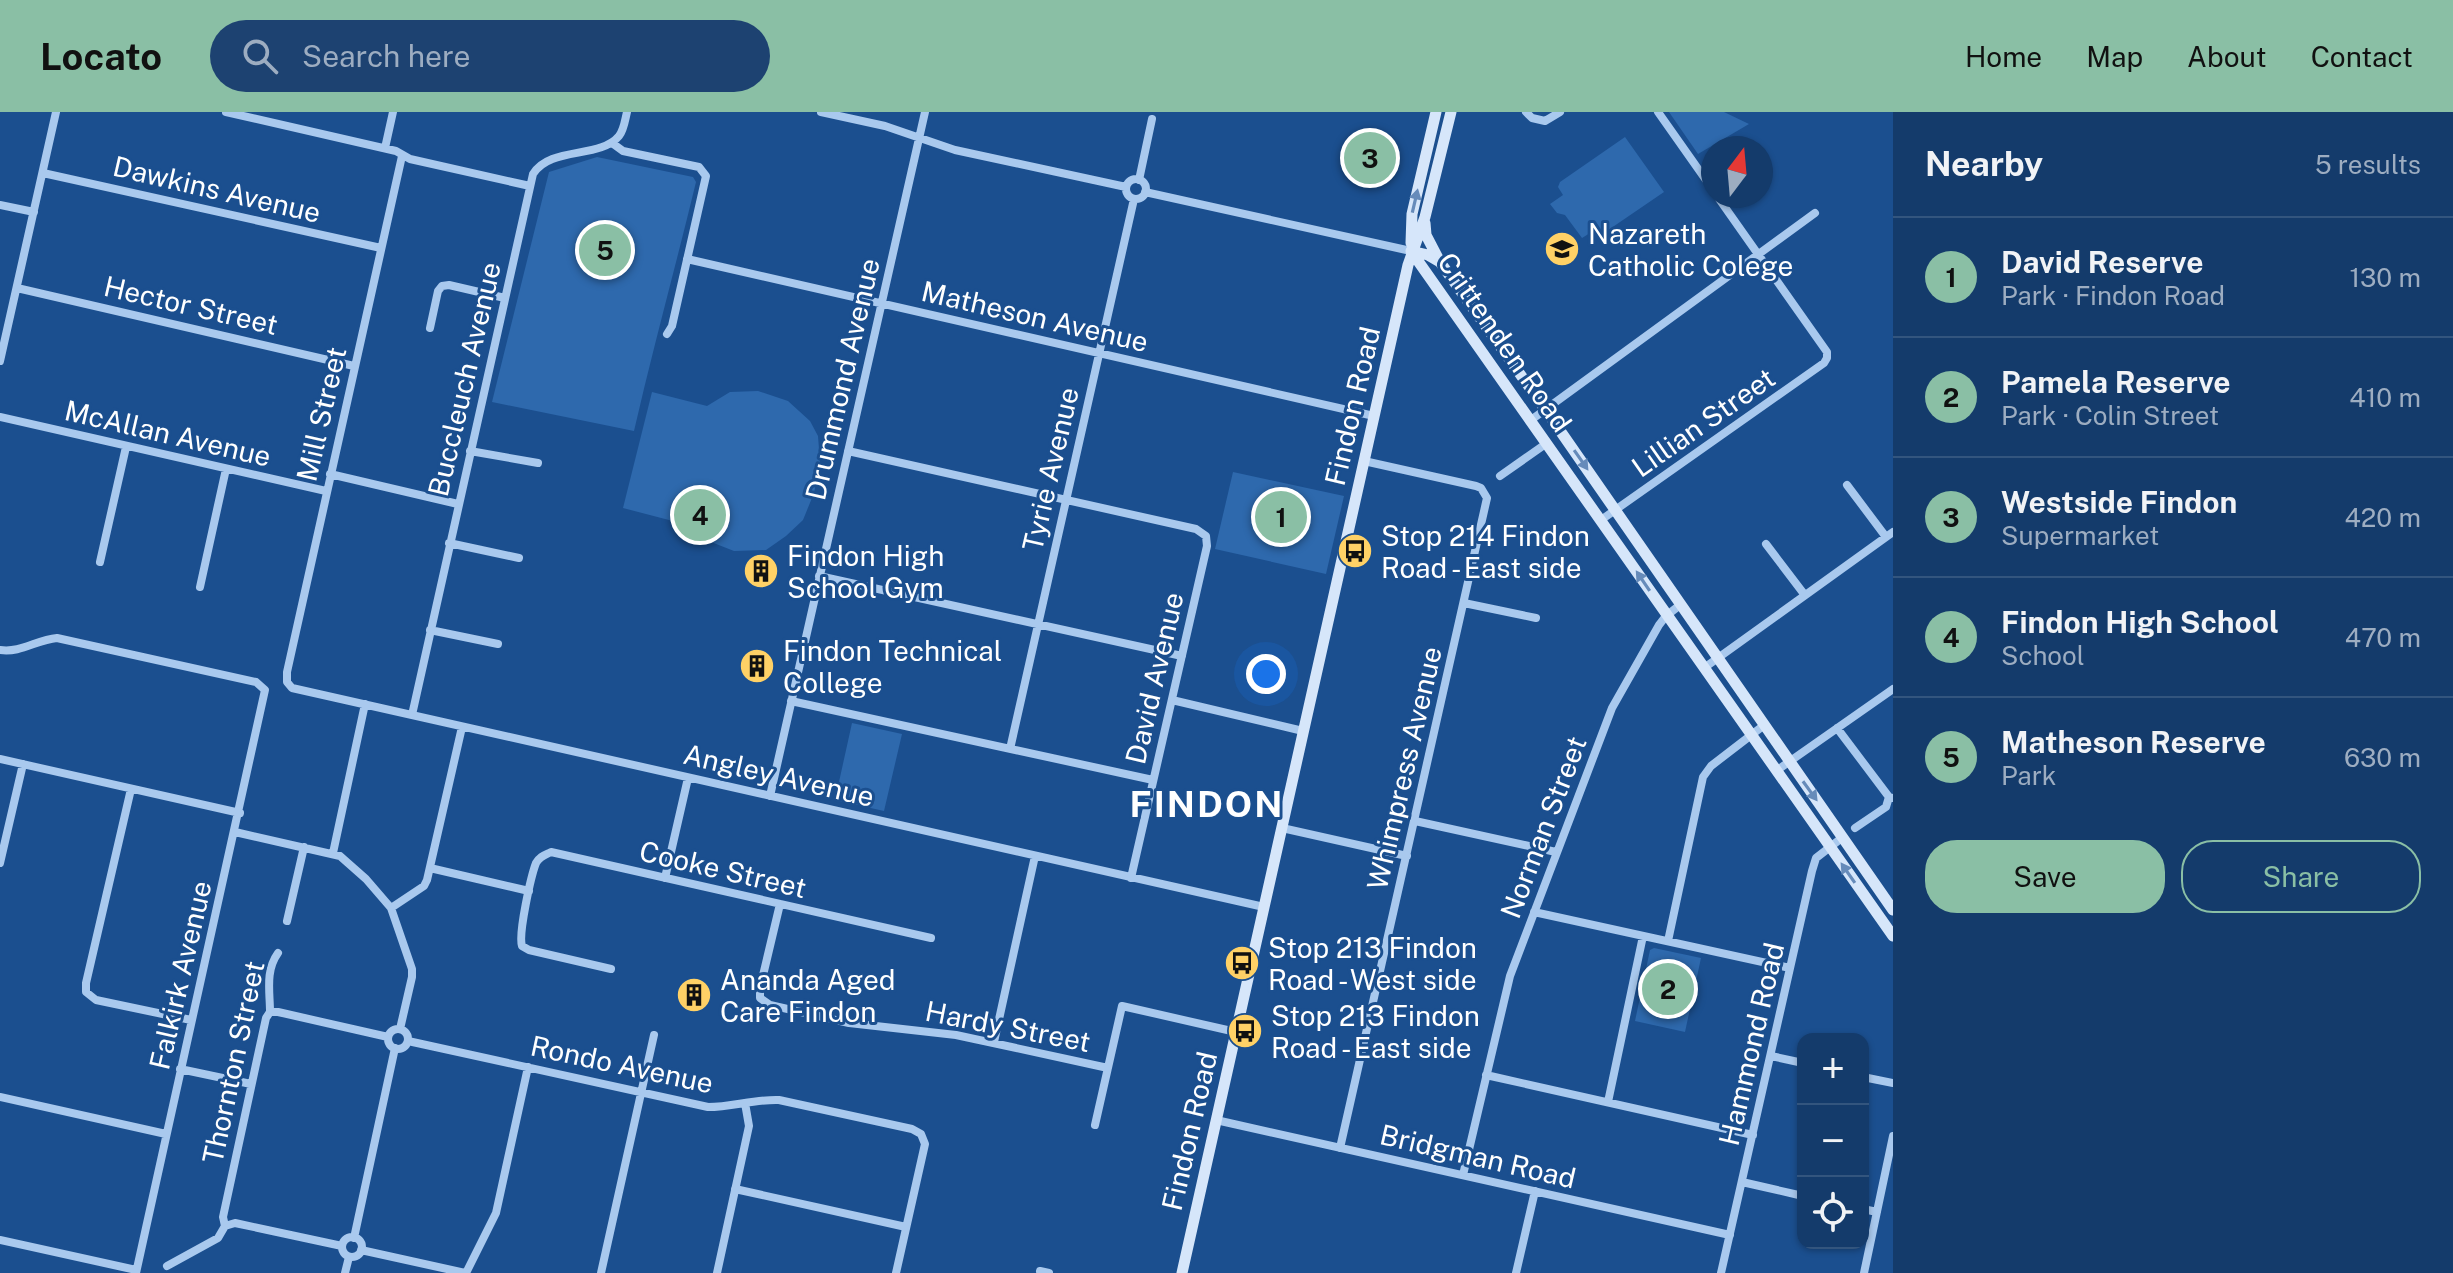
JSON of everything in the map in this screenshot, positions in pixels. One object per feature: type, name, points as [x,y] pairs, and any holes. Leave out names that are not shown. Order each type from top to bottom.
[{"type":"main road","name":"Findon Road","points":[[1411,251],[1412,214],[1436,112]]},
{"type":"main road","name":"Findon Road","points":[[1182,1273],[1411,251],[1424,218],[1451,112]]},
{"type":"main road","points":[[1426,152],[1437,165]]},
{"type":"main road","points":[[1424,218],[1426,235],[1440,262]]},
{"type":"main road","name":"Crittenden Road","points":[[1411,251],[1440,262],[1893,910]]},
{"type":"main road","name":"Crittenden Road","points":[[1411,251],[1893,936]]},
{"type":"main road","points":[[1403,288],[1418,278],[1432,281]]},
{"type":"street","points":[[0,361],[4,328],[17,288],[56,112]]},
{"type":"street","points":[[226,112],[385,148],[402,156],[530,186],[533,174],[544,162],[612,143],[621,134],[627,112]]},
{"type":"street","points":[[385,148],[393,112]]},
{"type":"street","points":[[821,112],[885,126],[955,150],[1126,187]]},
{"type":"street","name":"Drummond Avenue","points":[[770,796],[925,112]]},
{"type":"street","points":[[1526,112],[1532,118],[1545,121],[1560,112]]},
{"type":"street","points":[[1658,112],[1701,173]]},
{"type":"street","points":[[1139,180],[1152,119]]},
{"type":"street","points":[[612,143],[623,151],[699,167],[706,176],[672,326],[667,334]]},
{"type":"street","name":"Mill Street","points":[[287,682],[326,491],[402,156]]},
{"type":"street","name":"Dawkins Avenue","points":[[43,173],[381,248]]},
{"type":"street","points":[[1126,187],[1130,182],[1139,180]]},
{"type":"street","points":[[1126,187],[1129,196],[1134,199],[1142,197],[1145,186],[1139,180]]},
{"type":"street","name":"Buccleuch Avenue","points":[[412,715],[530,186]]},
{"type":"street","points":[[1145,192],[1411,251]]},
{"type":"street","name":"Tyrie Avenue","points":[[1010,749],[1134,199]]},
{"type":"street","points":[[0,205],[34,212]]},
{"type":"street","points":[[1725,208],[1758,254]]},
{"type":"street","points":[[1531,420],[1815,213]]},
{"type":"street","name":"Lillian Street","points":[[1601,520],[1827,358],[1827,352],[1758,254]]},
{"type":"street","name":"Matheson Avenue","points":[[687,259],[1374,416]]},
{"type":"street","points":[[430,328],[438,291],[442,286],[505,298]]},
{"type":"street","name":"Hector Street","points":[[17,288],[354,366]]},
{"type":"street","name":"McAllan Avenue","points":[[0,417],[326,491]]},
{"type":"street","points":[[1500,476],[1547,443]]},
{"type":"street","points":[[100,562],[126,447]]},
{"type":"street","points":[[470,451],[538,463]]},
{"type":"street","points":[[848,451],[1065,501]]},
{"type":"street","name":"Whimpress Avenue","points":[[1340,1148],[1487,498],[1485,492],[1476,486],[1364,461]]},
{"type":"street","points":[[200,587],[226,469]]},
{"type":"street","points":[[330,474],[458,504]]},
{"type":"street","points":[[1704,668],[1889,535],[1847,485]]},
{"type":"street","name":"David Avenue","points":[[1065,501],[1196,529],[1206,536],[1207,546],[1131,878]]},
{"type":"street","points":[[449,543],[519,558]]},
{"type":"street","points":[[1766,544],[1804,594]]},
{"type":"street","points":[[819,576],[1182,656]]},
{"type":"street","points":[[1464,603],[1536,618]]},
{"type":"street","name":"Norman Street","points":[[1463,1175],[1510,976],[1556,852],[1612,708],[1666,616],[1680,605]]},
{"type":"street","points":[[430,630],[498,644]]},
{"type":"street","name":"Falkirk Avenue","points":[[0,650],[17,651],[57,638],[256,682],[264,687],[265,695],[240,813],[136,1272]]},
{"type":"street","name":"Angley Avenue","points":[[287,682],[292,688],[1264,907]]},
{"type":"street","points":[[1776,771],[1893,689]]},
{"type":"street","points":[[1172,700],[1303,731]]},
{"type":"street","points":[[791,701],[1153,780]]},
{"type":"street","points":[[333,853],[365,704]]},
{"type":"street","points":[[1668,941],[1703,777],[1711,766],[1763,726]]},
{"type":"street","points":[[391,908],[424,886],[462,727]]},
{"type":"street","points":[[1837,728],[1891,798],[1886,807],[1855,828]]},
{"type":"street","points":[[0,759],[240,813]]},
{"type":"street","points":[[0,863],[23,764]]},
{"type":"street","points":[[665,878],[688,778]]},
{"type":"street","points":[[131,789],[86,992],[96,1000],[191,1020]]},
{"type":"street","points":[[1415,821],[1556,852]]},
{"type":"street","points":[[1282,828],[1407,856]]},
{"type":"street","points":[[235,832],[340,856],[366,879],[391,908],[412,969],[400,1029]]},
{"type":"street","name":"Hammond Road","points":[[1721,1273],[1812,871],[1816,858],[1843,837]]},
{"type":"street","points":[[287,921],[304,847]]},
{"type":"street","name":"Cooke Street","points":[[611,969],[522,946],[519,938],[529,891],[542,855],[551,852],[931,938]]},
{"type":"street","points":[[994,1042],[1035,856]]},
{"type":"street","points":[[430,868],[529,891]]},
{"type":"street","name":"Hardy Street","points":[[780,904],[760,988],[760,998],[770,1005],[849,1023],[994,1042],[1108,1068]]},
{"type":"street","points":[[1534,912],[1790,968]]},
{"type":"street","points":[[1608,1102],[1643,936]]},
{"type":"street","name":"Thornton Street","points":[[225,1226],[223,1217],[266,1018],[270,1012],[267,989],[273,960],[278,953]]},
{"type":"street","points":[[1095,1125],[1122,1006],[1236,1032]]},
{"type":"street","points":[[270,1012],[388,1037]]},
{"type":"street","points":[[400,1029],[407,1034],[408,1041],[403,1047],[395,1048],[388,1037],[394,1030],[400,1029]]},
{"type":"street","points":[[601,1273],[654,1035]]},
{"type":"street","name":"Rondo Avenue","points":[[408,1041],[708,1107],[779,1100],[912,1129],[921,1134],[925,1144],[896,1273]]},
{"type":"street","points":[[354,1238],[395,1048]]},
{"type":"street","points":[[1771,1056],[1797,1062]]},
{"type":"street","points":[[361,1250],[465,1273],[496,1213],[528,1067]]},
{"type":"street","points":[[180,1069],[251,1084]]},
{"type":"street","points":[[1486,1075],[1753,1135]]},
{"type":"street","points":[[1869,1078],[1893,1083]]},
{"type":"street","points":[[0,1097],[166,1134]]},
{"type":"street","points":[[717,1273],[749,1126],[745,1103]]},
{"type":"street","name":"Bridgman Road","points":[[1216,1120],[1730,1235]]},
{"type":"street","points":[[1864,1273],[1893,1136]]},
{"type":"street","points":[[1742,1182],[1797,1195]]},
{"type":"street","points":[[735,1189],[906,1227]]},
{"type":"street","points":[[1516,1273],[1535,1191]]},
{"type":"street","points":[[1869,1210],[1877,1212]]},
{"type":"street","points":[[167,1266],[218,1238],[225,1226],[235,1223],[342,1246]]},
{"type":"street","points":[[347,1238],[354,1238],[359,1241],[361,1250],[355,1257],[349,1257],[342,1251],[342,1246],[347,1238]]},
{"type":"street","points":[[0,1240],[136,1272]]},
{"type":"street","points":[[345,1273],[349,1257]]},
{"type":"shaded area","points":[[1669,112],[1724,112],[1749,124],[1729,136],[1701,136],[1701,152],[1698,154]]},
{"type":"shaded area","points":[[1625,137],[1664,192],[1601,235],[1590,233],[1582,238],[1565,215],[1557,213],[1550,204],[1563,195],[1558,187],[1560,182]]},
{"type":"shaded area","points":[[597,157],[693,177],[696,182],[634,431],[492,402],[549,172]]},
{"type":"shaded area","points":[[758,391],[788,401],[810,421],[818,436],[820,462],[814,493],[803,520],[786,536],[766,550],[734,551],[706,540],[688,525],[623,508],[652,392],[707,406],[730,392]]},
{"type":"shaded area","points":[[1233,472],[1344,496],[1326,574],[1215,549]]},
{"type":"shaded area","points":[[852,723],[902,734],[884,811],[835,800]]},
{"type":"shaded area","points":[[1654,948],[1701,958],[1685,1032],[1635,1021],[1650,950]]},
{"type":"place","name":"Westside Findon","points":[[1370,158]]},
{"type":"place","name":"Nazareth Catholic Colege","points":[[1562,249]]},
{"type":"place","name":"Matheson Reserve","points":[[605,250]]},
{"type":"place","name":"Findon High School","points":[[700,515]]},
{"type":"place","name":"David Reserve","points":[[1281,517]]},
{"type":"place","name":"Stop 214 Findon Road - East side","points":[[1355,551]]},
{"type":"place","name":"Findon High School Gym","points":[[761,571]]},
{"type":"place","name":"Findon Technical College","points":[[757,666]]},
{"type":"place","name":"Stop 213 Findon Road - West side","points":[[1242,963]]},
{"type":"place","name":"Pamela Reserve","points":[[1668,989]]},
{"type":"place","name":"Ananda Aged Care Findon","points":[[694,995]]},
{"type":"place","name":"Stop 213 Findon Road - East side","points":[[1245,1031]]},
{"type":"district","name":"FINDON","points":[[1207,804]]}]
